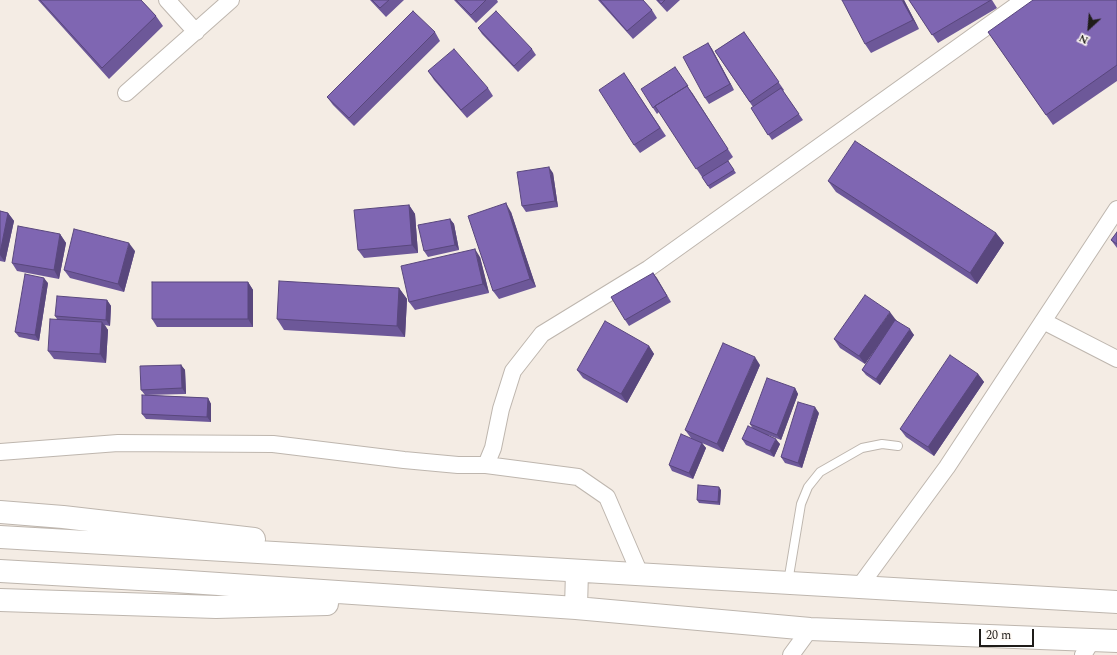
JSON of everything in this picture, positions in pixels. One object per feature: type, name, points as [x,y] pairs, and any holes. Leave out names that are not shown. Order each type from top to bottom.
[{"type":"highway","points":[[0,512],[149,526],[442,563]]},
{"type":"highway","points":[[0,537],[1117,602]]},
{"type":"highway","points":[[576,570],[576,608]]},
{"type":"highway","points":[[0,571],[174,580],[449,601],[576,608],[810,629],[1088,647],[1117,641]]},
{"type":"highway","points":[[0,600],[216,607],[449,601]]},
{"type":"street","points":[[167,0],[196,32]]},
{"type":"street","points":[[126,93],[231,0]]},
{"type":"street","points":[[486,465],[493,448],[501,409],[513,371],[542,334],[648,268],[1024,0]]},
{"type":"street","points":[[859,587],[947,468],[1117,209]]},
{"type":"street","points":[[1043,321],[1117,359]]},
{"type":"street","points":[[0,452],[118,443],[273,444],[404,460],[458,465],[486,465],[578,477],[607,497],[640,574]]},
{"type":"street","points":[[791,655],[810,629]]},
{"type":"lane","points":[[788,583],[801,504],[808,487],[820,472],[862,448],[882,444],[898,446]]},
{"type":"building","points":[[40,0],[141,0],[156,16],[102,68]]},
{"type":"building","points":[[372,0],[389,0],[380,8]]},
{"type":"building","points":[[456,0],[486,0],[471,15]]},
{"type":"building","points":[[600,0],[643,0],[652,10],[627,31]]},
{"type":"building","points":[[658,0],[665,0],[661,4]]},
{"type":"building","points":[[842,0],[902,0],[913,20],[865,44]]},
{"type":"building","points":[[909,0],[991,0],[932,35]]},
{"type":"building","points":[[1033,0],[1117,0],[1117,65],[1046,115],[988,32]]},
{"type":"building","points":[[413,11],[435,32],[349,118],[327,97]]},
{"type":"building","points":[[496,11],[532,49],[514,66],[478,28]]},
{"type":"building","points":[[744,32],[779,82],[750,102],[715,51]]},
{"type":"building","points":[[708,43],[730,84],[705,98],[683,57]]},
{"type":"building","points":[[454,49],[488,88],[461,110],[428,71]]},
{"type":"building","points":[[675,67],[688,86],[653,108],[641,89]]},
{"type":"building","points":[[624,73],[660,128],[634,145],[599,90]]},
{"type":"building","points":[[687,86],[728,149],[696,169],[655,106]]},
{"type":"building","points":[[781,88],[799,114],[768,135],[751,108]]},
{"type":"building","points":[[855,141],[996,233],[970,273],[828,181]]},
{"type":"building","points":[[728,161],[734,170],[708,186],[702,177]]},
{"type":"building","points":[[549,167],[555,201],[522,206],[517,172]]},
{"type":"building","points":[[506,203],[530,279],[493,291],[468,216]]},
{"type":"building","points":[[409,205],[412,245],[358,250],[354,210]]},
{"type":"building","points":[[0,211],[8,213],[0,253]]},
{"type":"building","points":[[450,219],[455,245],[424,251],[418,225]]},
{"type":"building","points":[[18,226],[60,234],[54,270],[12,263]]},
{"type":"building","points":[[74,229],[129,243],[118,284],[64,270]]},
{"type":"building","points":[[1117,232],[1117,244],[1111,240]]},
{"type":"building","points":[[475,249],[483,284],[409,302],[401,266]]},
{"type":"building","points":[[653,273],[667,296],[625,320],[611,297]]},
{"type":"building","points":[[25,274],[44,278],[35,335],[15,332]]},
{"type":"building","points":[[279,281],[399,288],[397,326],[277,319]]},
{"type":"building","points":[[152,282],[248,282],[248,319],[152,319]]},
{"type":"building","points":[[865,295],[890,312],[859,356],[834,339]]},
{"type":"building","points":[[57,296],[107,300],[106,320],[55,316]]},
{"type":"building","points":[[50,319],[102,322],[100,354],[48,351]]},
{"type":"building","points":[[895,320],[910,329],[876,379],[862,370]]},
{"type":"building","points":[[605,321],[649,346],[621,394],[577,370]]},
{"type":"building","points":[[723,343],[755,357],[717,444],[685,430]]},
{"type":"building","points":[[950,355],[978,374],[928,447],[900,429]]},
{"type":"building","points":[[181,365],[182,388],[141,390],[140,366]]},
{"type":"building","points":[[767,378],[795,388],[777,435],[750,424]]},
{"type":"building","points":[[142,395],[208,398],[207,417],[142,414]]},
{"type":"building","points":[[798,402],[815,407],[798,463],[781,457]]},
{"type":"building","points":[[748,426],[776,439],[770,451],[742,439]]},
{"type":"building","points":[[681,434],[702,443],[689,473],[669,465]]},
{"type":"building","points":[[698,485],[719,487],[718,502],[697,500]]}]
